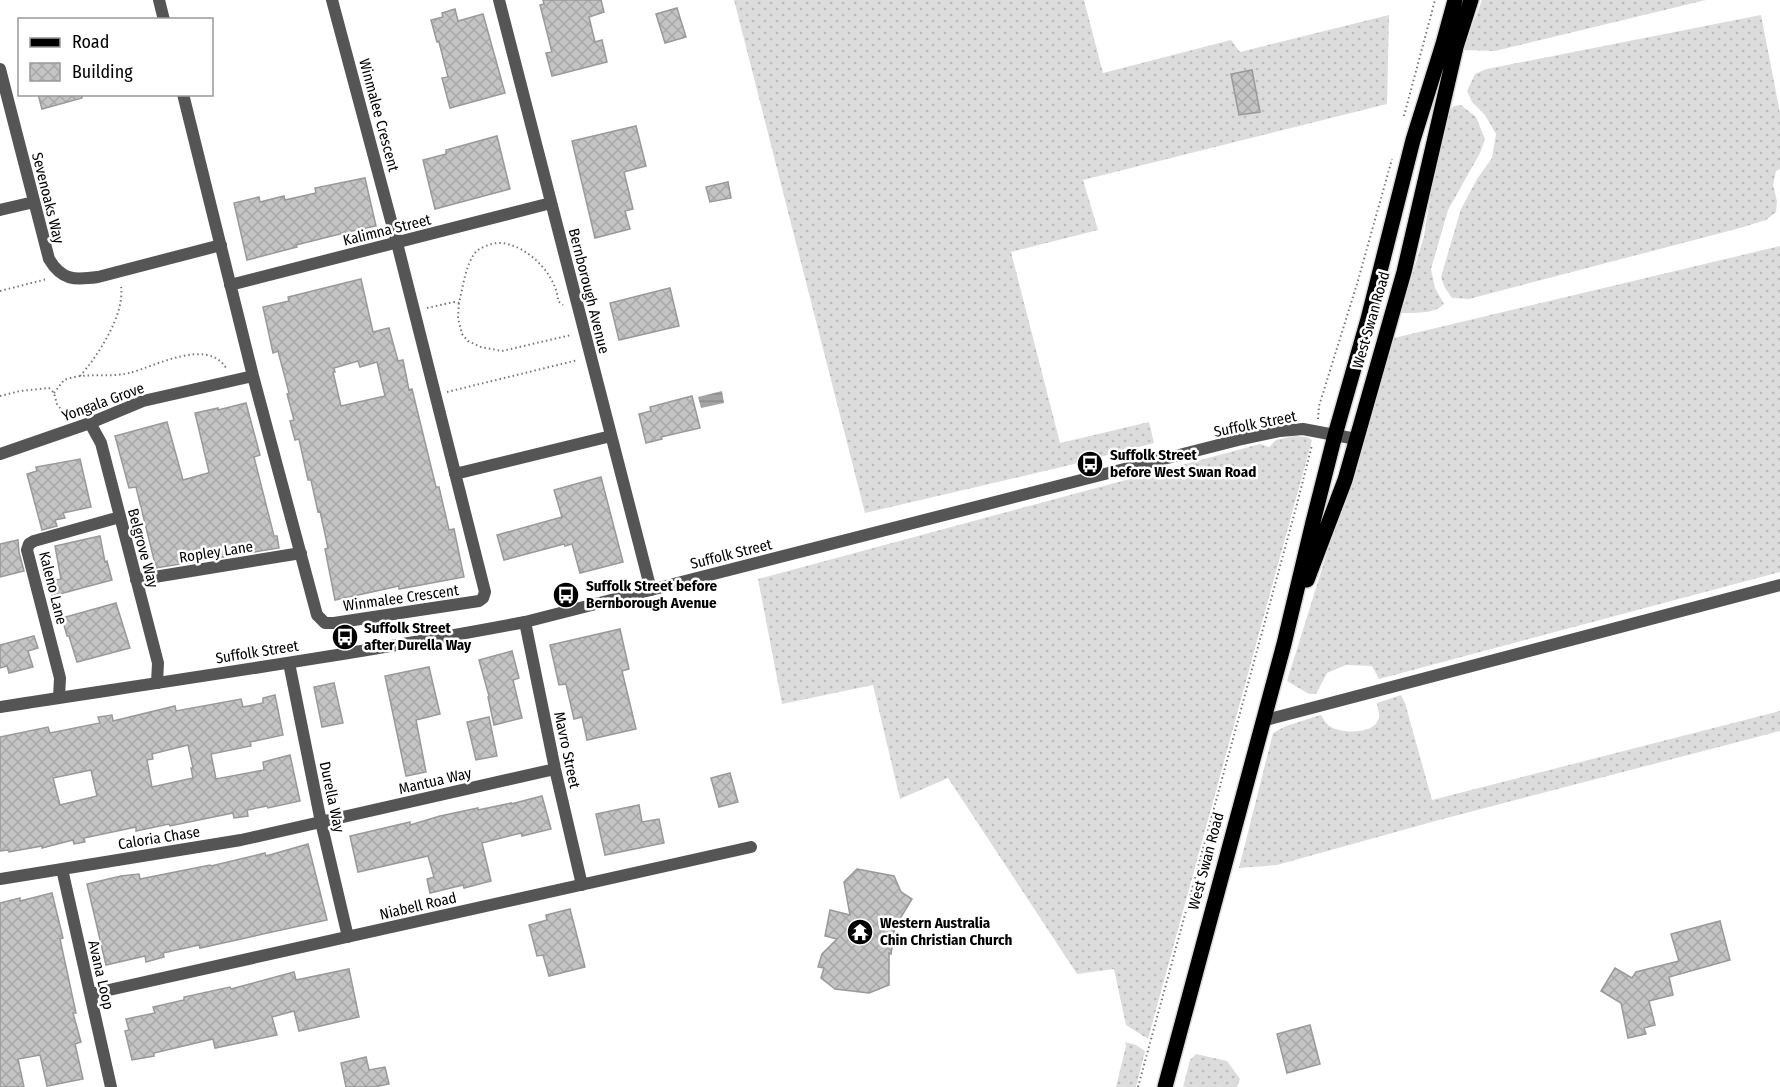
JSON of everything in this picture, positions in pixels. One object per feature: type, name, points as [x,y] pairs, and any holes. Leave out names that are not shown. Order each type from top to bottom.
[{"type":"main road","name":"West Swan Road","points":[[1165,1087],[1284,645],[1312,522],[1368,319],[1413,140],[1455,0]]},
{"type":"main road","name":"West Swan Road","points":[[1284,645],[1340,496],[1404,272],[1456,47],[1471,0]]},
{"type":"street","points":[[159,0],[164,18]]},
{"type":"street","name":"Winmalee Crescent","points":[[184,96],[253,376],[317,615],[325,623],[479,601],[485,592],[398,243],[332,0]]},
{"type":"street","name":"Bernborough Avenue","points":[[499,0],[651,590]]},
{"type":"street","name":"Sevenoaks Way","points":[[0,69],[49,259],[55,269],[64,276],[81,280],[221,245]]},
{"type":"street","points":[[0,210],[34,202]]},
{"type":"street","name":"Kalimna Street","points":[[230,285],[551,203]]},
{"type":"street","name":"Yongala Grove","points":[[0,454],[90,423],[143,401],[253,376]]},
{"type":"street","name":"Belgrove Way","points":[[90,423],[100,443],[158,663],[157,683]]},
{"type":"street","name":"Suffolk Street","points":[[0,706],[289,663],[525,622],[1238,440],[1292,429],[1316,430],[1356,439]]},
{"type":"street","points":[[455,474],[611,436]]},
{"type":"street","name":"Kaleno Lane","points":[[59,698],[60,678],[27,550],[29,544],[120,517]]},
{"type":"street","name":"Ropley Lane","points":[[136,580],[300,553]]},
{"type":"street","points":[[1262,721],[1780,585]]},
{"type":"street","name":"Mavro Street","points":[[525,622],[555,770],[582,885]]},
{"type":"street","name":"Durella Way","points":[[289,663],[321,822],[348,937]]},
{"type":"street","name":"Mantua Way","points":[[321,822],[555,770]]},
{"type":"street","name":"Caloria Chase","points":[[0,879],[241,840],[321,822]]},
{"type":"street","name":"Niabell Road","points":[[91,994],[751,848]]},
{"type":"street","name":"Avana Loop","points":[[62,869],[111,1087]]},
{"type":"path","points":[[1402,123],[1435,0]]},
{"type":"path","points":[[1138,1087],[1298,504],[1320,406],[1392,157]]},
{"type":"path","points":[[564,306],[558,301],[554,284],[537,262],[516,246],[495,242],[475,251],[467,268],[458,318],[462,334],[468,340],[481,347],[502,351],[576,334]]},
{"type":"path","points":[[0,291],[50,279]]},
{"type":"path","points":[[80,376],[102,347],[117,316],[122,298],[121,287]]},
{"type":"path","points":[[427,308],[459,303]]},
{"type":"path","points":[[54,393],[64,380],[80,376],[129,373],[164,360],[183,356],[202,354],[217,359],[224,364],[229,373]]},
{"type":"path","points":[[447,393],[587,358]]},
{"type":"path","points":[[0,396],[49,388],[67,418]]},
{"type":"shaded area","points":[[734,0],[1084,0],[1103,73],[1231,40],[1240,52],[1389,15],[1387,104],[1083,180],[1098,230],[1011,252],[1060,443],[1149,422],[1154,443],[865,513]]},
{"type":"shaded area","points":[[1482,0],[1706,0],[1495,51],[1463,50]]},
{"type":"shaded area","points":[[1761,15],[1780,113],[1780,169],[1776,171],[1773,185],[1777,201],[1776,212],[1766,220],[1740,228],[1469,299],[1452,298],[1441,277],[1461,209],[1477,179],[1492,158],[1496,134],[1485,115],[1472,102],[1467,91],[1475,74],[1487,69]]},
{"type":"shaded area","points":[[1461,105],[1476,117],[1485,139],[1480,153],[1448,210],[1431,269],[1435,288],[1444,304],[1435,310],[1401,313],[1424,236],[1436,159],[1449,111],[1454,106]]},
{"type":"shaded area","points":[[1780,246],[1780,572],[1379,679],[1372,666],[1346,665],[1327,673],[1316,694],[1309,694],[1287,681],[1394,338]]},
{"type":"shaded area","points":[[722,391],[724,403],[701,408],[698,397]]},
{"type":"shaded area","points":[[1294,436],[1307,437],[1312,440],[1148,1039],[1126,1025],[1114,969],[1077,974],[948,778],[900,799],[873,685],[782,704],[758,579],[1260,444],[1269,447],[1276,440]]},
{"type":"shaded area","points":[[1401,695],[1432,800],[1780,711],[1780,731],[1277,865],[1239,868],[1273,733],[1286,726],[1321,715],[1326,723],[1339,730],[1355,732],[1370,728],[1379,718],[1377,703]]},
{"type":"shaded area","points":[[1125,1042],[1145,1051],[1136,1087],[1116,1087]]},
{"type":"shaded area","points":[[1196,1054],[1227,1061],[1240,1079],[1237,1087],[1183,1087],[1190,1060]]},
{"type":"building","points":[[543,0],[601,0],[604,12],[589,17],[595,42],[602,40],[607,62],[552,76],[546,53],[552,52],[540,5],[544,4]]},
{"type":"building","points":[[677,8],[686,37],[665,43],[656,14]]},
{"type":"building","points":[[455,9],[458,21],[483,14],[505,93],[450,108],[442,78],[448,77],[431,20],[443,17],[442,13]]},
{"type":"building","points":[[1252,70],[1260,112],[1239,115],[1231,74]]},
{"type":"building","points":[[39,96],[82,96],[82,98],[42,109]]},
{"type":"building","points":[[636,126],[646,166],[624,172],[633,209],[625,211],[630,229],[595,238],[572,141]]},
{"type":"building","points":[[497,136],[510,189],[435,209],[423,160],[446,154],[446,150]]},
{"type":"building","points":[[365,178],[376,226],[296,245],[297,247],[247,260],[234,203],[259,197],[260,202],[284,196],[285,200],[316,193],[315,188]]},
{"type":"building","points":[[728,182],[731,198],[710,202],[706,187]]},
{"type":"building","points":[[361,279],[373,332],[389,328],[398,361],[403,360],[436,487],[439,487],[449,530],[454,529],[464,577],[399,589],[399,586],[335,600],[320,511],[318,512],[311,480],[308,480],[299,439],[295,440],[290,421],[294,420],[287,394],[289,393],[278,351],[273,353],[263,307],[289,301],[288,297]],"holes":[[[358,361],[360,367],[377,362],[385,396],[341,406],[334,368]]]},
{"type":"building","points":[[670,288],[679,326],[619,340],[610,303]]},
{"type":"building","points":[[692,396],[700,428],[646,443],[639,414],[651,411],[650,407]]},
{"type":"building","points":[[246,403],[260,455],[254,457],[279,548],[156,568],[136,487],[129,488],[115,436],[167,422],[183,480],[209,472],[195,413]]},
{"type":"building","points":[[80,459],[91,507],[63,513],[65,518],[55,520],[57,526],[42,530],[27,474],[37,471],[36,467]]},
{"type":"building","points":[[601,477],[623,562],[580,573],[572,544],[565,546],[564,544],[504,560],[497,535],[562,517],[554,490]]},
{"type":"building","points":[[100,536],[105,562],[107,561],[112,580],[52,596],[48,582],[61,579],[55,546]]},
{"type":"building","points":[[18,540],[24,571],[0,577],[0,544]]},
{"type":"building","points":[[116,603],[130,648],[77,662],[62,618]]},
{"type":"building","points":[[620,629],[629,669],[622,671],[636,729],[587,740],[582,717],[574,719],[566,684],[559,685],[550,645]]},
{"type":"building","points":[[34,636],[38,648],[28,651],[33,667],[9,673],[7,666],[0,668],[0,645]]},
{"type":"building","points":[[512,651],[519,678],[513,680],[522,718],[494,725],[479,660]]},
{"type":"building","points":[[429,667],[440,714],[416,720],[426,772],[406,776],[385,676]]},
{"type":"building","points":[[334,683],[343,723],[322,727],[314,687]]},
{"type":"building","points":[[275,695],[283,735],[250,742],[251,746],[211,754],[216,779],[264,770],[263,762],[290,755],[300,801],[247,810],[248,816],[234,818],[233,813],[136,831],[136,827],[84,838],[85,842],[74,844],[73,840],[42,848],[42,846],[9,852],[8,850],[0,851],[0,737],[48,727],[50,733],[100,723],[98,717],[112,715],[113,721],[175,706],[176,711],[241,699],[243,707],[263,703],[263,698]],"holes":[[[188,745],[193,778],[152,787],[147,760],[153,759],[152,754]],[[91,770],[97,796],[60,805],[53,778]]]},
{"type":"building","points":[[489,717],[497,756],[476,760],[467,722]]},
{"type":"building","points":[[730,773],[738,802],[719,807],[711,778]]},
{"type":"building","points":[[542,796],[551,829],[522,836],[521,833],[482,843],[491,881],[430,893],[427,879],[434,877],[428,856],[358,872],[350,836]]},
{"type":"building","points":[[639,805],[642,822],[659,819],[664,843],[605,855],[596,814]]},
{"type":"building","points":[[308,844],[327,920],[200,948],[199,945],[163,953],[164,957],[146,962],[145,956],[106,965],[87,884],[139,874],[140,879],[265,853],[266,856]]},
{"type":"building","name":"Western Australia Chin Christian Church","points":[[857,869],[894,876],[901,892],[912,899],[895,927],[891,954],[889,953],[889,985],[869,993],[835,989],[821,978],[824,968],[818,967],[822,954],[837,939],[825,936],[830,910],[850,915],[844,882]]},
{"type":"building","points":[[52,893],[63,938],[60,939],[76,1013],[73,1013],[81,1042],[75,1044],[83,1079],[47,1086],[40,1055],[18,1059],[24,1087],[0,1087],[0,903],[20,898],[20,901]]},
{"type":"building","points":[[570,909],[585,967],[549,976],[543,955],[537,956],[529,925],[547,920],[546,915]]},
{"type":"building","points":[[1720,921],[1730,960],[1669,977],[1673,995],[1649,1001],[1655,1025],[1644,1028],[1646,1034],[1628,1038],[1621,1003],[1601,991],[1615,968],[1632,978],[1636,972],[1679,961],[1671,934]]},
{"type":"building","points":[[349,969],[359,1017],[299,1031],[294,1011],[272,1017],[277,1035],[215,1048],[213,1039],[132,1060],[125,1031],[129,1030],[126,1019],[155,1013],[153,1007],[184,1000],[184,997],[230,987],[231,989],[294,972],[296,980]]},
{"type":"building","points":[[1310,1025],[1320,1064],[1287,1073],[1277,1034]]},
{"type":"building","points":[[366,1057],[369,1070],[385,1067],[389,1084],[374,1087],[346,1087],[341,1063]]},
{"type":"place","name":"Suffolk Street before West Swan Road","points":[[1090,464]]},
{"type":"place","name":"Suffolk Street before Bernborough Avenue","points":[[566,595]]},
{"type":"place","name":"Suffolk Street after Durella Way","points":[[345,637]]},
{"type":"place","name":"Western Australia Chin Christian Church","points":[[860,932]]}]
